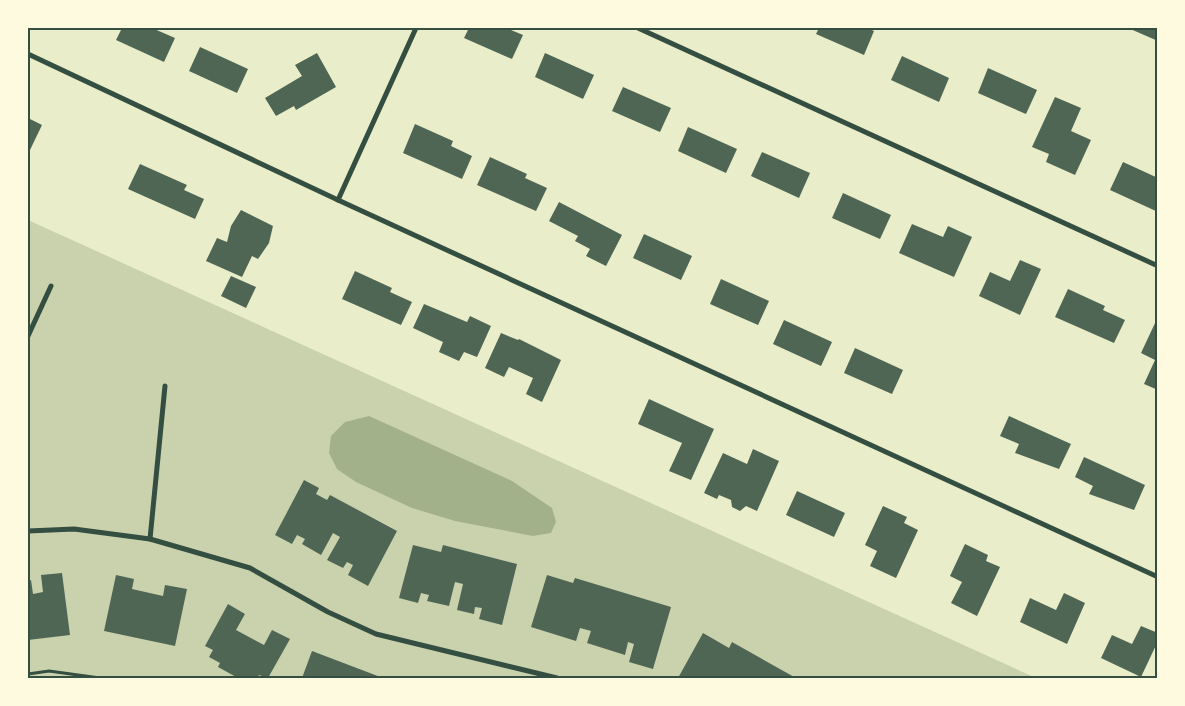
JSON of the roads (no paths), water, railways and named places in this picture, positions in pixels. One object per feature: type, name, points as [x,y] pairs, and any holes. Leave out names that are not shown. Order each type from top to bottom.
[{"type":"street","points":[[338,200],[416,28]]},
{"type":"street","points":[[638,28],[1158,266]]},
{"type":"street","points":[[28,54],[338,200],[1158,577]]},
{"type":"street","points":[[28,336],[51,286]]},
{"type":"street","points":[[150,539],[166,386]]},
{"type":"street","points":[[28,531],[74,529],[150,539],[250,568],[328,612],[376,634],[557,678]]}]
